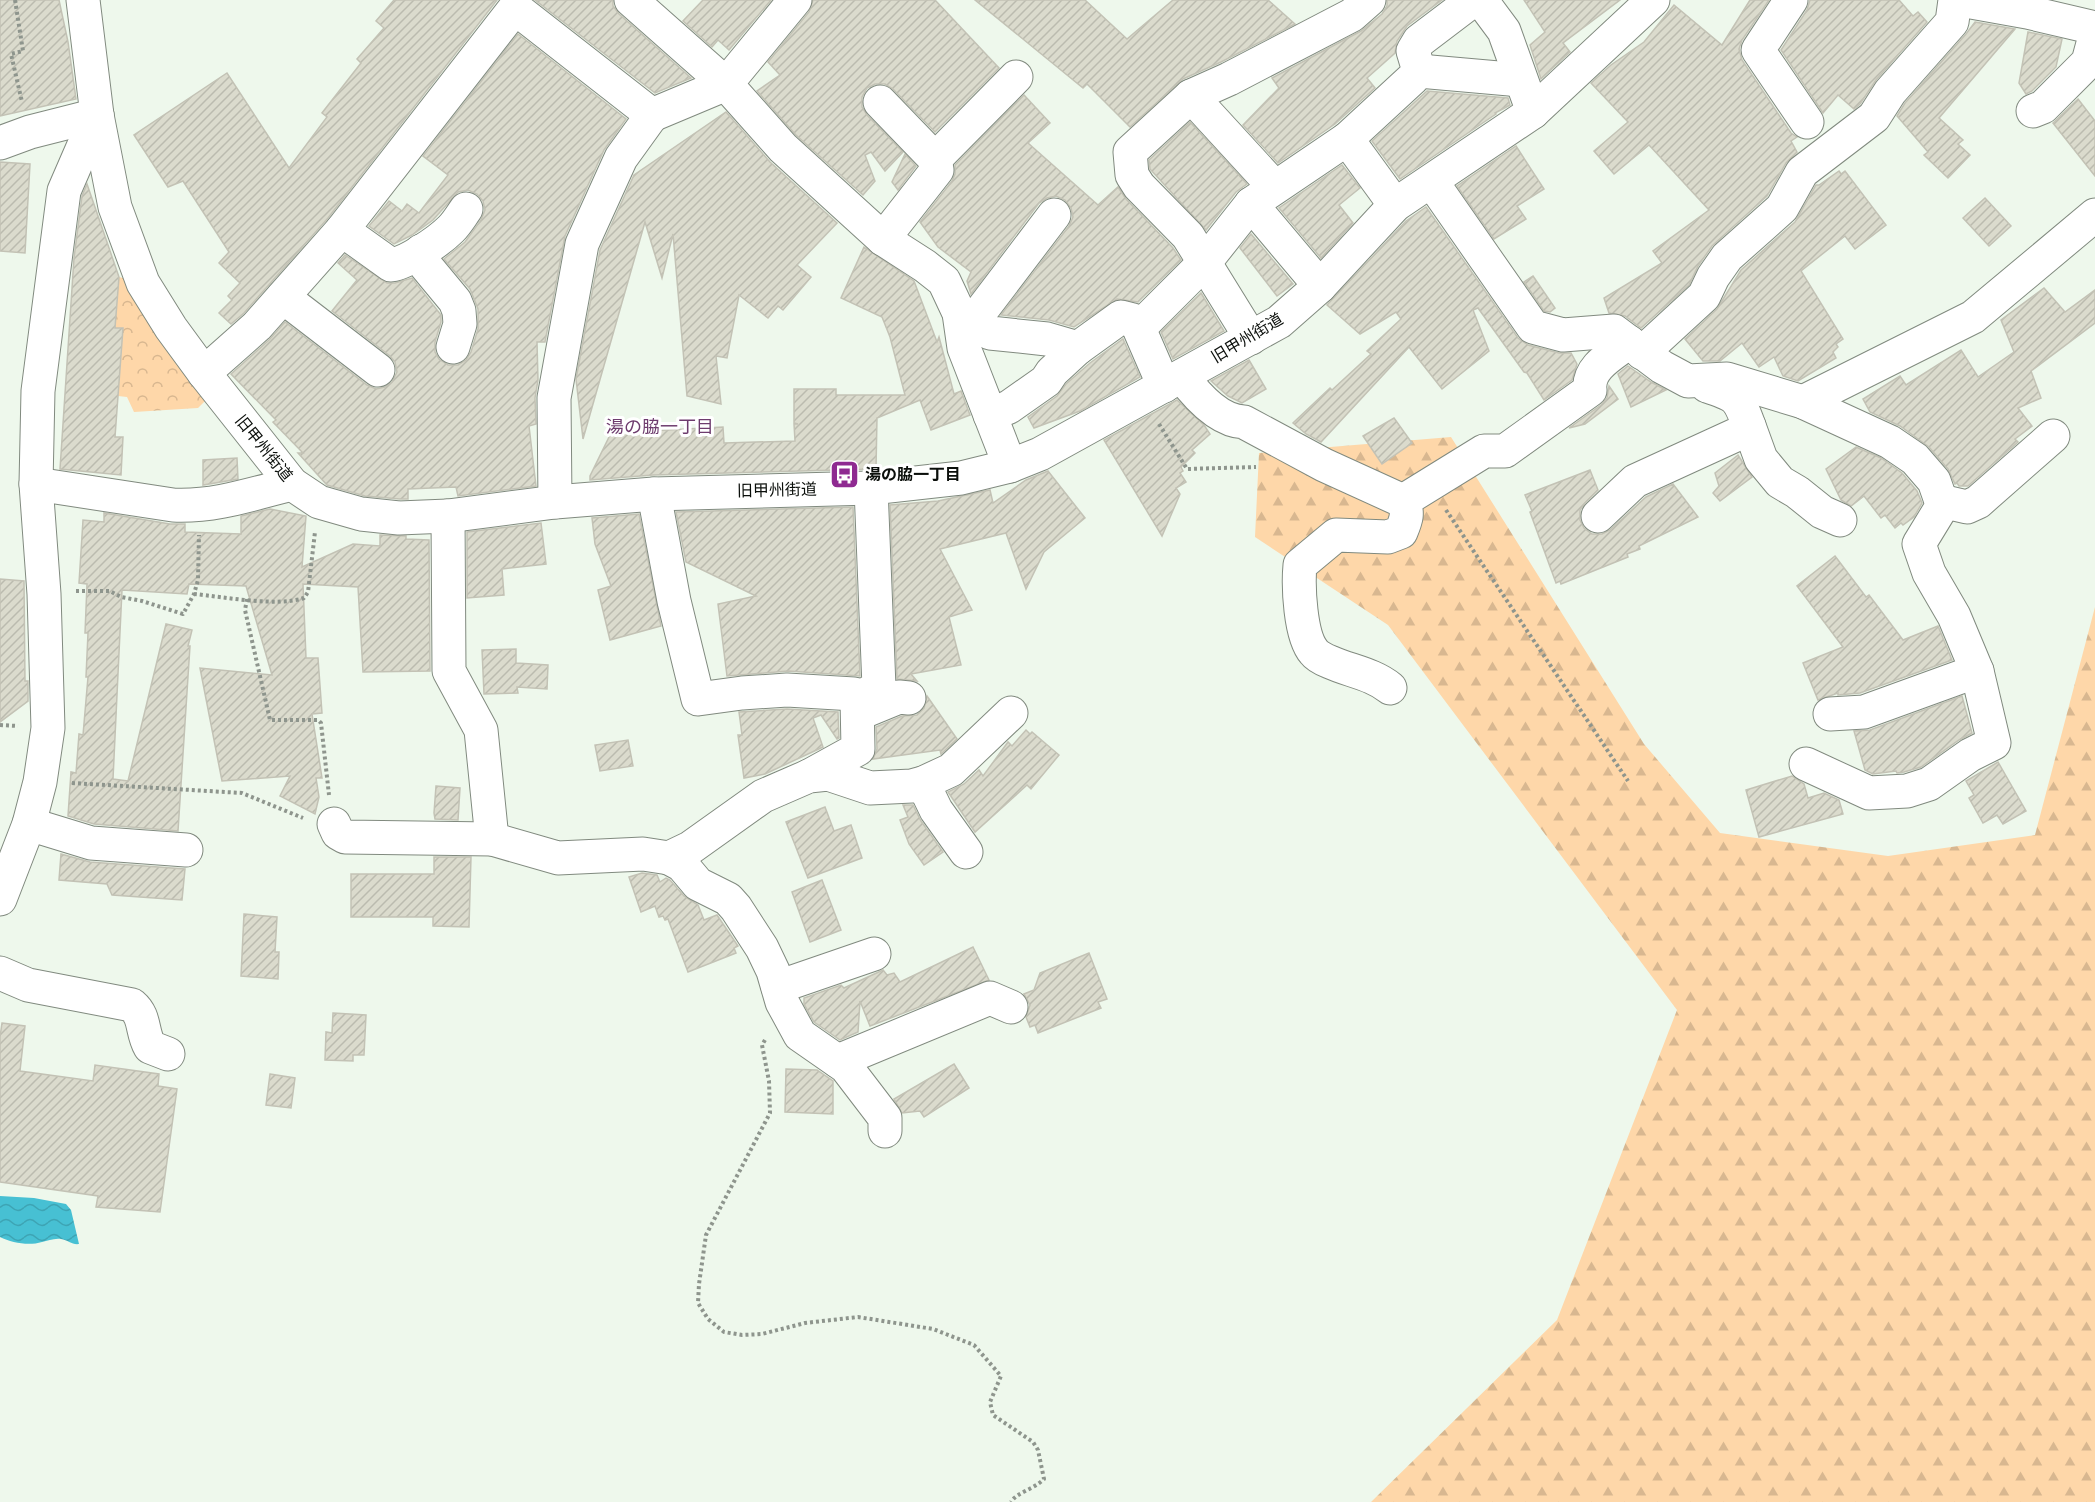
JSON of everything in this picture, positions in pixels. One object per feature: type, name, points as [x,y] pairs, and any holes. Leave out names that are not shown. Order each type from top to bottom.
[{"type":"street","name":"旧甲州街道","points":[[83,0],[96,115],[115,207],[143,284],[204,373],[292,484],[319,502],[361,514],[399,518],[448,516],[555,502],[654,494],[871,488],[961,478],[1010,466],[1040,454],[1279,321],[1320,286],[1395,205],[1533,112],[1653,0]]},
{"type":"street","points":[[631,0],[726,84],[783,148],[883,239],[926,266],[944,281],[967,316],[990,333],[1047,339],[1078,348]]},
{"type":"street","points":[[555,502],[554,398],[582,244],[621,158],[652,115],[726,84],[795,0]]},
{"type":"street","points":[[1251,338],[1188,236],[1139,186],[1132,175],[1130,152],[1191,96],[1229,79],[1352,15],[1369,0]]},
{"type":"street","points":[[1419,71],[1413,51],[1419,41],[1473,0]]},
{"type":"street","points":[[1481,0],[1504,31],[1533,112]]},
{"type":"street","points":[[1791,0],[1758,50],[1807,123]]},
{"type":"street","points":[[1403,501],[1484,451],[1505,451],[1590,390],[1589,383],[1595,369],[1636,348],[1704,296],[1713,277],[1727,257],[1780,216],[1802,172],[1874,117],[1890,92],[1952,22],[1955,0]]},
{"type":"street","points":[[1960,0],[2029,6],[2095,28]]},
{"type":"street","points":[[204,373],[257,326],[342,230],[511,4],[652,115]]},
{"type":"street","points":[[2033,111],[2043,107],[2088,62],[2095,36]]},
{"type":"street","points":[[1261,196],[1347,139],[1419,71],[1521,80]]},
{"type":"street","points":[[935,159],[1016,77]]},
{"type":"street","points":[[1138,326],[1144,323],[1205,262],[1261,196],[1269,182],[1191,96]]},
{"type":"street","points":[[880,102],[935,159],[937,170],[883,239]]},
{"type":"street","points":[[15,137],[96,115]]},
{"type":"street","points":[[0,899],[29,824],[40,782],[48,728],[44,594],[36,484],[38,391],[64,191],[96,115]]},
{"type":"street","points":[[1347,139],[1395,205]]},
{"type":"street","points":[[1432,182],[1533,327],[1563,335],[1614,331],[1662,367],[1688,381],[1732,394],[1740,402],[1761,459],[1780,482],[1822,512],[1839,520]]},
{"type":"street","points":[[1261,196],[1320,286]]},
{"type":"street","points":[[342,230],[391,265],[398,264],[421,251],[451,229],[466,210]]},
{"type":"street","points":[[1010,466],[964,348],[967,316],[1054,215]]},
{"type":"street","points":[[1803,402],[1973,317],[2095,215]]},
{"type":"street","points":[[421,251],[426,266],[455,301],[459,311],[460,324],[453,347]]},
{"type":"street","points":[[282,297],[378,370]]},
{"type":"street","points":[[990,416],[1009,407],[1046,381],[1052,372],[1078,348],[1120,317],[1133,320],[1173,381],[1200,399],[1234,421],[1244,422],[1324,465],[1403,501],[1407,510],[1401,532],[1388,537],[1336,535],[1300,565],[1298,586],[1304,628],[1314,652],[1328,661],[1381,681],[1390,688]]},
{"type":"street","points":[[1688,381],[1726,380],[1803,402],[1890,442],[1915,459],[1934,481],[1941,501],[1941,508],[1919,544],[1929,573],[1954,616],[1977,671],[1994,743],[1970,755],[1929,784],[1907,791],[1869,792],[1806,764]]},
{"type":"street","points":[[1598,516],[1635,481],[1743,432],[1749,426]]},
{"type":"street","points":[[1941,501],[1967,507],[1978,502],[2053,436]]},
{"type":"street","points":[[36,484],[191,506],[214,504],[292,484]]},
{"type":"street","points":[[857,703],[879,687],[871,488]]},
{"type":"street","points":[[654,494],[674,601],[698,699],[787,690],[854,694],[857,703],[858,749],[809,776],[763,796],[690,848],[669,858]]},
{"type":"street","points":[[448,516],[449,671],[481,730],[492,839]]},
{"type":"street","points":[[1830,714],[1864,712],[1977,671]]},
{"type":"street","points":[[857,703],[865,711],[899,697],[909,698]]},
{"type":"street","points":[[809,776],[828,774],[870,788],[912,786],[923,783],[951,770],[1011,713]]},
{"type":"street","points":[[923,783],[936,810],[966,852]]},
{"type":"street","points":[[29,824],[91,843],[186,849]]},
{"type":"street","points":[[334,824],[338,833],[345,837],[492,839],[558,858],[643,854],[669,858],[682,865],[698,884],[728,899],[736,908],[762,948],[773,971],[782,1002],[800,1035],[846,1067],[885,1118],[885,1131]]},
{"type":"street","points":[[778,987],[874,954]]},
{"type":"street","points":[[0,973],[28,985],[132,1005],[140,1012],[150,1047],[168,1054]]},
{"type":"street","points":[[838,1061],[990,998],[1011,1007]]},
{"type":"path","points":[[15,0],[23,51],[11,54],[15,137]]},
{"type":"path","points":[[194,594],[295,601],[304,598],[308,592],[319,502]]},
{"type":"path","points":[[44,594],[80,590],[110,591],[120,597],[142,601],[183,614],[194,594],[198,580],[199,526],[191,506]]},
{"type":"path","points":[[40,782],[242,794],[302,818],[334,824],[321,723],[318,720],[270,720],[245,610],[246,599]]},
{"type":"path","points":[[800,1035],[765,1040],[762,1045],[769,1081],[770,1113],[706,1235],[698,1303],[708,1319],[724,1332],[742,1335],[762,1334],[806,1323],[858,1317],[933,1329],[974,1345],[1001,1376],[990,1401],[993,1415],[1033,1442],[1038,1450],[1044,1479],[1036,1487],[1014,1496],[1011,1502]]},
{"type":"green space","points":[[119,277],[131,280],[207,399],[198,408],[134,412],[127,397],[118,396],[123,329],[115,328]]},
{"type":"green space","points":[[1451,437],[1644,744],[1720,833],[1888,856],[2035,835],[2095,607],[2095,1502],[1371,1502],[1557,1320],[1677,1010],[1388,625],[1255,537],[1259,453]]},
{"type":"water","points":[[0,1196],[34,1198],[66,1204],[71,1210],[79,1244],[53,1239],[26,1244],[0,1237]]},
{"type":"building","points":[[0,0],[59,0],[76,99],[0,116]]},
{"type":"building","points":[[394,0],[497,0],[328,218],[244,313],[231,324],[219,313],[232,300],[228,296],[240,283],[219,263],[229,252],[183,181],[168,187],[134,135],[227,73],[289,168],[327,117],[322,113],[361,63],[357,59],[384,28],[376,21]]},
{"type":"building","points":[[535,0],[613,0],[613,6],[619,14],[691,78],[655,93]]},
{"type":"building","points":[[703,0],[771,0],[729,50],[718,40],[712,47],[683,21]]},
{"type":"building","points":[[813,0],[935,0],[999,68],[935,132],[893,89],[885,84],[875,84],[867,88],[862,97],[862,107],[903,152],[885,171],[871,152],[865,155],[875,181],[863,195],[796,135],[757,91],[780,75],[768,62],[809,12]]},
{"type":"building","points":[[975,0],[1085,0],[1127,39],[1173,0],[1268,0],[1295,24],[1183,79],[1130,127],[1087,84],[1083,88]]},
{"type":"building","points":[[1387,0],[1442,0],[1407,26],[1397,41],[1395,53],[1367,78],[1375,88],[1335,124],[1278,163],[1243,125],[1279,88],[1272,78],[1361,31],[1382,14],[1387,6]]},
{"type":"building","points":[[1524,0],[1620,0],[1563,43],[1570,52],[1541,79],[1530,45],[1545,32]]},
{"type":"building","points":[[1750,0],[1769,0],[1742,40],[1739,49],[1742,60],[1791,133],[1797,137],[1791,141],[1797,152],[1786,163],[1767,196],[1712,246],[1698,266],[1689,285],[1641,328],[1625,316],[1609,313],[1604,298],[1662,263],[1653,251],[1709,210],[1649,145],[1614,174],[1594,151],[1628,122],[1591,83],[1611,65],[1644,42],[1674,5],[1722,45]]},
{"type":"building","points":[[1810,0],[1899,0],[1913,16],[1918,12],[1927,22],[1876,80],[1860,104],[1854,109],[1838,95],[1823,113],[1781,50],[1807,10]]},
{"type":"building","points":[[1975,22],[2015,29],[1939,118],[1963,140],[1958,144],[1970,155],[1948,178],[1924,155],[1928,152],[1897,116],[1905,103]]},
{"type":"building","points":[[2028,32],[2062,39],[2056,67],[2026,94],[2019,83]]},
{"type":"building","points":[[518,34],[626,119],[604,150],[565,236],[545,342],[537,342],[536,424],[529,426],[536,486],[458,496],[456,487],[408,489],[408,499],[400,499],[365,496],[327,485],[298,453],[303,453],[273,422],[276,420],[231,374],[269,340],[285,322],[367,385],[376,389],[392,382],[397,372],[395,362],[390,356],[332,311],[357,280],[338,263],[345,255],[387,283],[412,278],[441,315],[435,342],[435,352],[439,359],[448,365],[458,365],[466,360],[478,329],[478,309],[470,289],[444,259],[465,242],[481,220],[485,210],[483,201],[477,194],[468,190],[458,192],[433,220],[394,244],[369,226],[389,201],[402,211],[407,204],[419,213],[448,175],[423,156]]},
{"type":"building","points":[[1427,91],[1508,98],[1510,105],[1400,179],[1372,141]]},
{"type":"building","points":[[1024,95],[1050,123],[1028,143],[1098,205],[1118,187],[1181,260],[1138,302],[1117,299],[1074,327],[1049,320],[1001,315],[1069,226],[1073,217],[1071,208],[1065,200],[1056,196],[1039,203],[971,294],[967,281],[971,272],[938,247],[920,222],[952,181],[955,165]]},
{"type":"building","points":[[2078,99],[2095,121],[2095,176],[2053,123]]},
{"type":"building","points":[[726,112],[770,162],[837,223],[797,265],[811,277],[783,310],[778,306],[768,318],[739,295],[727,358],[716,356],[721,404],[687,396],[673,234],[662,278],[645,222],[583,439],[576,379],[600,250],[634,175]]},
{"type":"building","points":[[1190,122],[1247,184],[1236,192],[1206,230],[1150,169],[1149,160]]},
{"type":"building","points":[[1516,146],[1544,189],[1517,206],[1526,219],[1494,239],[1457,186]]},
{"type":"building","points":[[905,154],[916,166],[898,190],[892,182]]},
{"type":"building","points":[[0,162],[30,164],[25,253],[0,251]]},
{"type":"building","points":[[1342,165],[1360,188],[1339,205],[1353,223],[1321,258],[1279,208]]},
{"type":"building","points":[[1839,171],[1841,174],[1845,171],[1886,225],[1855,249],[1845,236],[1801,271],[1843,339],[1836,344],[1838,347],[1833,352],[1836,358],[1798,381],[1783,376],[1774,357],[1759,367],[1742,343],[1720,361],[1703,361],[1685,339],[1717,309],[1741,270],[1795,222],[1816,185]]},
{"type":"building","points":[[87,184],[119,277],[115,328],[123,328],[115,437],[123,437],[121,475],[60,469],[74,258],[82,196]]},
{"type":"building","points":[[1985,198],[2011,226],[1989,246],[1963,218]]},
{"type":"building","points":[[1426,207],[1518,338],[1528,345],[1559,353],[1571,353],[1577,364],[1572,380],[1544,400],[1527,373],[1478,308],[1473,310],[1489,351],[1442,389],[1409,347],[1321,442],[1306,434],[1293,423],[1371,354],[1367,351],[1401,319],[1396,312],[1360,334],[1327,305],[1406,221]]},
{"type":"building","points":[[1251,234],[1293,284],[1277,296],[1240,248]]},
{"type":"building","points":[[864,247],[914,281],[937,342],[939,337],[954,394],[961,391],[970,415],[931,430],[920,400],[877,418],[876,469],[653,475],[590,480],[611,433],[723,427],[724,443],[795,441],[794,424],[798,424],[794,423],[794,389],[836,389],[836,395],[905,395],[890,337],[882,317],[841,298]]},
{"type":"building","points":[[1533,276],[1555,308],[1550,312],[1544,311],[1524,282]]},
{"type":"building","points":[[2044,288],[2065,312],[2095,290],[2095,323],[2031,371],[2041,398],[2018,408],[2032,426],[2015,439],[2018,442],[1968,486],[1959,486],[1955,484],[1948,469],[1929,447],[1900,426],[1870,412],[1863,399],[1900,376],[1906,385],[1961,350],[1978,377],[2014,352],[2001,320]]},
{"type":"building","points":[[1201,293],[1224,331],[1173,359],[1161,332]]},
{"type":"building","points":[[1123,339],[1140,377],[1080,411],[1034,428],[1028,417],[1057,396],[1066,384],[1090,363]]},
{"type":"building","points":[[1249,360],[1266,389],[1242,403],[1228,396],[1211,381]]},
{"type":"building","points":[[1628,366],[1666,390],[1631,407],[1618,374]]},
{"type":"building","points":[[1609,386],[1618,399],[1585,424],[1569,428],[1601,405],[1607,398]]},
{"type":"building","points":[[1177,400],[1204,425],[1210,434],[1192,450],[1195,453],[1181,467],[1183,471],[1180,473],[1186,482],[1176,488],[1180,494],[1162,536],[1104,440]]},
{"type":"building","points":[[1394,418],[1412,443],[1382,464],[1363,436]]},
{"type":"building","points":[[1856,447],[1881,458],[1902,473],[1917,491],[1922,503],[1914,517],[1903,525],[1901,523],[1895,528],[1885,515],[1881,518],[1864,496],[1851,506],[1841,500],[1826,469]]},
{"type":"building","points":[[1738,455],[1752,477],[1720,501],[1713,493],[1719,486],[1715,473]]},
{"type":"building","points":[[237,458],[238,479],[203,485],[203,460]]},
{"type":"building","points":[[1590,470],[1598,490],[1580,510],[1580,520],[1584,528],[1592,534],[1602,534],[1610,530],[1646,497],[1673,484],[1698,517],[1639,546],[1640,549],[1627,554],[1628,557],[1561,584],[1560,581],[1556,583],[1525,495]]},
{"type":"building","points":[[1048,471],[1085,518],[1044,552],[1026,589],[1006,533],[940,549],[972,610],[949,617],[961,665],[911,674],[917,681],[897,679],[890,505],[938,501],[990,490],[993,503],[1026,480]]},
{"type":"building","points":[[853,507],[860,676],[788,671],[727,676],[718,604],[756,596],[686,562],[676,512]]},
{"type":"building","points":[[270,509],[306,516],[302,567],[353,544],[380,546],[380,535],[429,540],[430,671],[363,672],[358,587],[303,584],[306,658],[318,658],[322,713],[312,714],[322,778],[316,778],[319,797],[315,814],[280,796],[290,776],[222,781],[200,668],[272,675],[246,586],[189,584],[187,594],[122,590],[113,779],[128,781],[166,624],[192,630],[188,646],[190,646],[178,831],[94,824],[68,816],[71,772],[76,773],[79,734],[83,735],[88,677],[86,677],[88,633],[85,633],[87,584],[79,583],[83,520],[104,522],[104,513],[170,524],[185,524],[185,532],[241,534],[241,516]]},
{"type":"building","points":[[639,514],[661,626],[610,640],[598,590],[611,586],[595,544],[592,518]]},
{"type":"building","points":[[541,523],[546,564],[502,569],[504,595],[467,598],[467,532]]},
{"type":"building","points":[[1835,556],[1866,597],[1869,595],[1903,640],[1938,626],[1952,660],[1860,693],[1838,695],[1838,693],[1818,700],[1803,663],[1843,647],[1797,586]]},
{"type":"building","points":[[0,579],[24,581],[25,681],[28,681],[28,701],[0,722]]},
{"type":"building","points":[[516,649],[516,663],[548,665],[547,689],[517,687],[518,693],[484,694],[482,650]]},
{"type":"building","points":[[927,696],[957,739],[941,754],[940,750],[873,759],[877,749],[876,727],[902,716],[917,715],[924,708]]},
{"type":"building","points":[[1962,696],[1972,733],[1921,767],[1897,773],[1896,771],[1873,774],[1865,770],[1854,731],[1870,730]]},
{"type":"building","points":[[787,709],[838,712],[839,738],[837,739],[821,715],[813,718],[823,747],[765,774],[744,778],[738,735],[742,735],[739,712]]},
{"type":"building","points":[[1026,730],[1030,734],[1032,732],[1059,755],[1031,789],[1027,785],[975,832],[948,792],[964,784],[979,770],[983,776],[1008,742],[1012,746]]},
{"type":"building","points":[[628,740],[633,766],[600,771],[595,745]]},
{"type":"building","points":[[1998,762],[2026,811],[2003,824],[1997,815],[1983,823],[1969,798],[1974,795],[1966,781]]},
{"type":"building","points":[[1792,776],[1804,784],[1808,798],[1824,793],[1839,800],[1843,814],[1759,837],[1746,790]]},
{"type":"building","points":[[436,786],[460,788],[458,820],[435,819]]},
{"type":"building","points":[[903,805],[913,805],[921,821],[943,852],[924,865],[909,844],[900,820],[908,817]]},
{"type":"building","points":[[825,807],[834,831],[851,825],[862,858],[808,878],[786,822]]},
{"type":"building","points":[[61,854],[90,862],[185,869],[182,900],[112,895],[107,884],[59,880]]},
{"type":"building","points":[[434,857],[471,857],[469,927],[433,926],[433,917],[351,917],[351,874],[434,874]]},
{"type":"building","points":[[642,873],[657,875],[660,882],[666,878],[670,880],[684,896],[698,905],[704,920],[717,915],[738,946],[734,948],[736,953],[688,972],[668,919],[665,920],[663,916],[659,917],[655,906],[641,912],[629,877]]},
{"type":"building","points":[[822,880],[841,930],[810,942],[792,892]]},
{"type":"building","points":[[244,914],[277,917],[275,952],[279,952],[278,979],[241,976]]},
{"type":"building","points":[[973,947],[989,980],[870,1026],[860,1001],[858,1032],[840,1040],[814,1022],[804,1004],[804,998],[841,985],[844,988],[883,970],[887,975],[894,973],[900,982]]},
{"type":"building","points":[[1089,953],[1107,999],[1098,1002],[1101,1008],[1038,1033],[1035,1025],[1030,1027],[1026,1017],[1030,1005],[1024,994],[1034,990],[1040,973]]},
{"type":"building","points":[[333,1013],[366,1015],[364,1055],[353,1055],[353,1061],[325,1060],[326,1032],[332,1033]]},
{"type":"building","points":[[2,1023],[25,1026],[20,1071],[93,1081],[95,1065],[159,1074],[158,1086],[177,1089],[160,1212],[96,1207],[98,1196],[0,1182],[0,1037]]},
{"type":"building","points":[[954,1064],[969,1088],[924,1117],[920,1111],[902,1113],[894,1099]]},
{"type":"building","points":[[786,1069],[817,1070],[833,1081],[833,1114],[785,1112]]},
{"type":"building","points":[[270,1074],[295,1078],[291,1108],[266,1105]]},
{"type":"place","name":"湯の脇一丁目","points":[[844,474]]},
{"type":"district","name":"湯の脇一丁目","points":[[660,426]]}]
